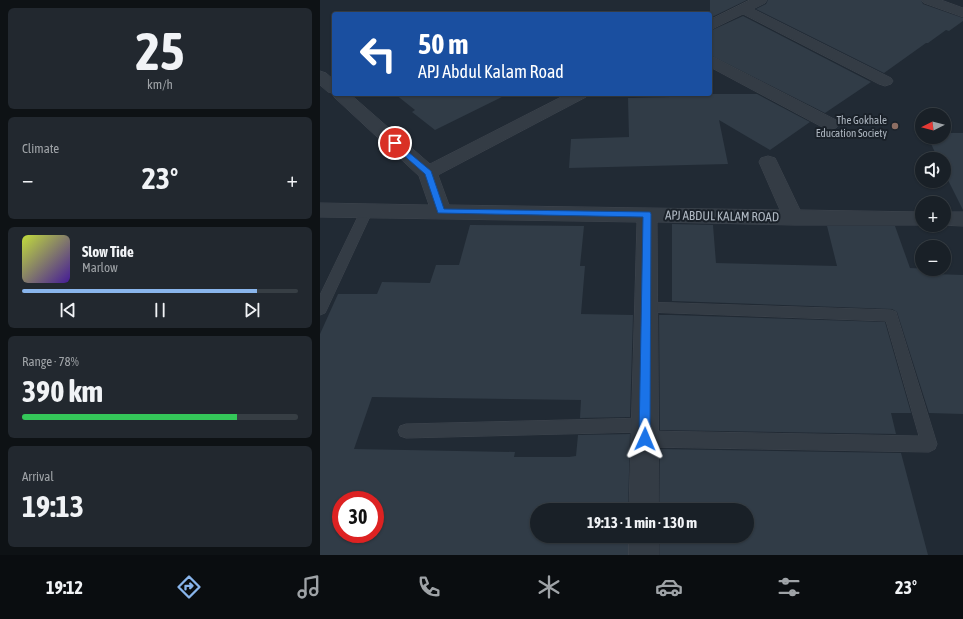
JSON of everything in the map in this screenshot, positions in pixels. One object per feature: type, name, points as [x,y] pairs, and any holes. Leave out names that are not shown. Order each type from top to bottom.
[{"type":"street","points":[[712,25],[760,0]]},
{"type":"street","points":[[929,0],[963,12]]},
{"type":"street","points":[[743,9],[885,81]]},
{"type":"street","points":[[712,62],[830,124]]},
{"type":"street","points":[[320,76],[332,87]]},
{"type":"street","points":[[342,96],[428,173],[441,211]]},
{"type":"street","points":[[428,173],[576,96]]},
{"type":"street","points":[[768,162],[794,218]]},
{"type":"street","name":"APJ ABDUL KALAM ROAD","points":[[320,210],[915,219]]},
{"type":"street","points":[[644,503],[647,214]]},
{"type":"street","points":[[951,219],[963,220]]},
{"type":"street","points":[[644,543],[644,555]]},
{"type":"lane","points":[[320,309],[367,210]]},
{"type":"lane","points":[[406,431],[645,432],[929,444],[891,316],[645,307]]},
{"type":"building","points":[[710,0],[747,0],[712,17],[712,12],[710,12]]},
{"type":"building","points":[[768,0],[921,0],[923,4],[963,18],[963,21],[949,31],[946,30],[926,43],[884,73],[756,9],[766,4]]},
{"type":"building","points":[[743,16],[871,82],[825,113],[712,56],[712,30]]},
{"type":"building","points":[[712,94],[757,94],[810,122],[770,150],[719,120],[728,164],[569,168],[571,139],[629,137],[628,98],[712,96]]},
{"type":"building","points":[[398,96],[504,96],[435,130],[412,112],[415,110]]},
{"type":"building","points":[[951,133],[963,133],[963,210],[951,186],[951,152],[935,152],[931,144],[951,144]]},
{"type":"building","points":[[672,224],[713,225],[716,263],[837,266],[827,226],[895,226],[910,268],[915,268],[915,276],[963,275],[963,414],[929,413],[897,312],[892,309],[672,301]]},
{"type":"building","points":[[470,225],[584,226],[580,266],[585,266],[581,314],[633,315],[630,417],[580,418],[581,400],[372,397],[354,449],[515,452],[514,457],[569,457],[576,456],[578,435],[630,434],[628,503],[530,503],[530,543],[628,543],[628,555],[320,555],[320,334],[338,294],[377,294],[382,282],[430,283],[436,265],[459,265]]},
{"type":"building","points":[[659,315],[885,322],[911,413],[891,413],[896,434],[660,430]]},
{"type":"building","points":[[660,449],[901,453],[928,555],[660,555],[660,543],[754,543],[754,503],[660,503]]},
{"type":"place","name":"The Gokhale Education Society","points":[[895,126]]},
{"type":"route","points":[[395,143],[428,173],[441,211],[647,214],[645,439]]}]
